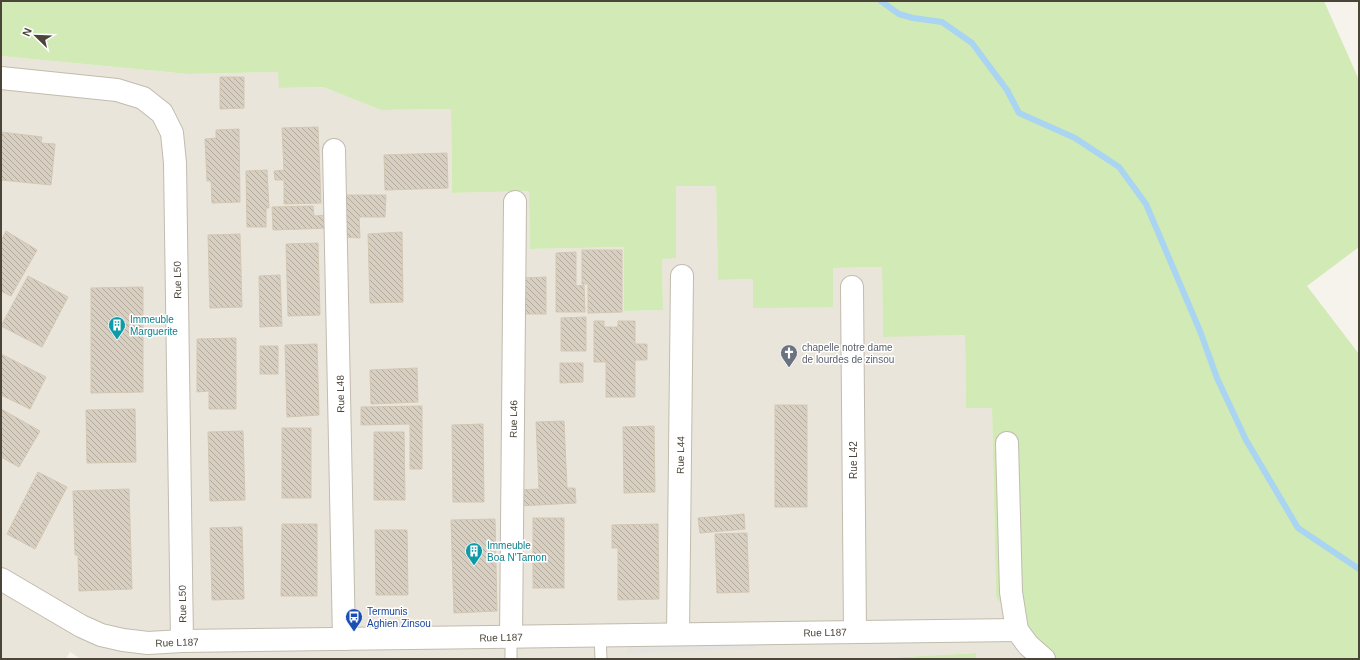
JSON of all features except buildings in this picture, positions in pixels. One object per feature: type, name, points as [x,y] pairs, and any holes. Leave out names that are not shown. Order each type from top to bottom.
[{"type":"street","name":"Rue L50","points":[[1,78],[117,90],[143,98],[162,113],[172,133],[175,163],[182,641]]},
{"type":"street","name":"Rue L48","points":[[334,150],[344,639]]},
{"type":"street","name":"Rue L46","points":[[511,637],[515,202]]},
{"type":"street","name":"Rue L44","points":[[678,634],[682,276]]},
{"type":"street","name":"Rue L42","points":[[852,287],[854,632]]},
{"type":"street","points":[[1007,443],[1011,592],[1017,630],[1028,645],[1044,659]]},
{"type":"street","name":"Rue L187","points":[[1,579],[81,626],[101,635],[123,640],[148,643],[182,641],[1017,630]]},
{"type":"lane","points":[[600,635],[601,659]]},
{"type":"lane","points":[[511,637],[511,659]]},
{"type":"shaded area","points":[[1,56],[188,74],[279,72],[279,88],[323,87],[381,110],[451,109],[452,193],[529,191],[530,249],[624,247],[625,311],[663,310],[662,258],[676,258],[676,186],[716,185],[718,280],[753,279],[833,306],[833,268],[882,267],[883,336],[965,335],[966,408],[992,407],[996,597],[1045,659],[976,659],[976,653],[866,659],[81,659],[70,652],[66,659],[1,659]]},
{"type":"shaded area","points":[[755,639],[756,649],[627,654],[627,644]]},
{"type":"green space","points":[[1,1],[1324,1],[1359,80],[1359,247],[1307,286],[1359,354],[1359,659],[1045,659],[1033,648],[996,597],[992,408],[966,408],[965,335],[883,337],[882,267],[833,268],[833,307],[753,308],[753,279],[718,280],[716,186],[676,186],[676,258],[662,259],[663,310],[624,311],[624,247],[530,249],[529,191],[452,193],[451,109],[381,110],[323,87],[279,88],[278,72],[188,74],[1,56]]},
{"type":"green space","points":[[976,653],[976,659],[866,659]]},
{"type":"waterway","points":[[881,1],[899,14],[913,18],[942,22],[972,43],[1007,90],[1019,113],[1075,138],[1119,167],[1146,204],[1200,331],[1217,378],[1246,440],[1298,528],[1359,569]]},
{"type":"place","name":"Immeuble Marguerite","points":[[117,340]]},
{"type":"place","name":"chapelle notre dame de lourdes de zinsou","points":[[789,368]]},
{"type":"place","name":"Immeuble Boa N'Tamon","points":[[474,566]]},
{"type":"place","name":"Termunis Aghien Zinsou","points":[[354,632]]}]
